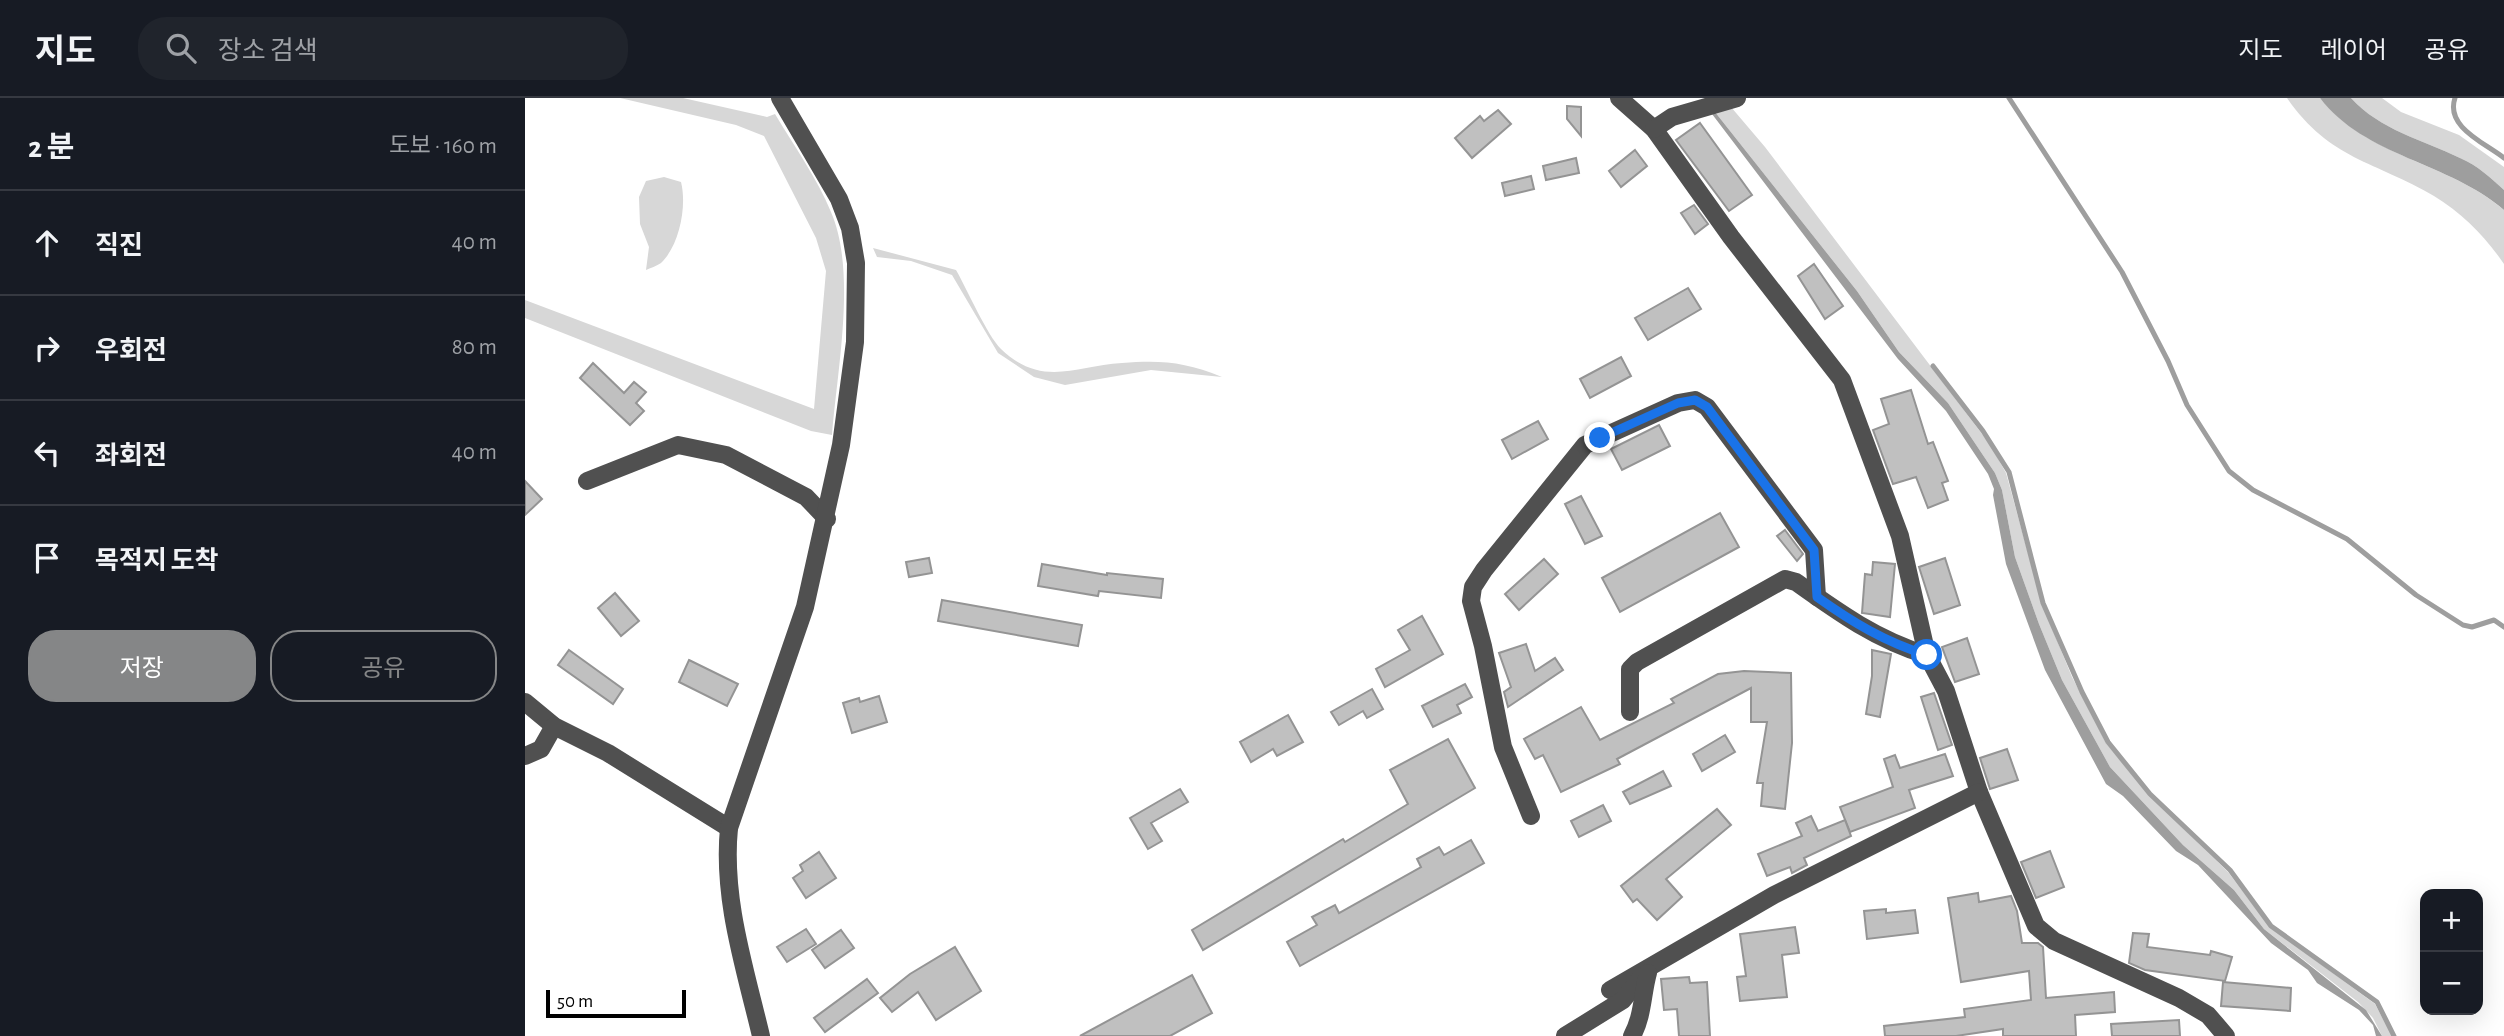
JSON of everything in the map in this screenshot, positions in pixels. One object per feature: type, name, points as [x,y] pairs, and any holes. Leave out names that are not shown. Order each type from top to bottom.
[{"type":"street","points":[[761,1036],[732,916],[726,857],[729,828],[805,607],[827,519],[855,342],[856,263],[850,228],[839,199],[780,98]]},
{"type":"street","points":[[1619,98],[1654,130],[1731,237],[1842,380],[1900,536],[1927,655],[1946,691],[1979,792],[2036,926],[2054,940],[2198,1009],[2208,1015],[2225,1036]]},
{"type":"street","points":[[1654,130],[1672,117],[1737,98]]},
{"type":"street","points":[[1531,816],[1503,747],[1471,601],[1473,587],[1585,444],[1678,403],[1695,400],[1707,407],[1814,550],[1817,597]]},
{"type":"street","points":[[587,481],[678,445],[726,455],[806,497],[827,519]]},
{"type":"street","points":[[1630,712],[1630,669],[1637,662],[1785,579],[1817,597],[1863,629],[1899,647],[1927,655]]},
{"type":"street","points":[[525,702],[554,726],[608,753],[729,828]]},
{"type":"street","points":[[525,756],[541,749],[554,726]]},
{"type":"street","points":[[1610,990],[1774,895],[1979,792]]},
{"type":"street","points":[[1565,1036],[1623,1000],[1649,968]]},
{"type":"street","points":[[1632,1036],[1642,1018],[1642,995],[1649,968]]},
{"type":"shaded area","points":[[620,98],[683,98],[767,117],[775,114],[819,187],[839,236],[843,263],[843,322],[832,435],[811,431],[525,318],[525,300],[814,409],[826,271],[816,238],[764,136],[736,125]]},
{"type":"shaded area","points":[[2287,98],[2320,98],[2339,118],[2360,133],[2384,147],[2459,181],[2504,210],[2504,264],[2481,235],[2455,210],[2413,184],[2337,147],[2303,119]]},
{"type":"shaded area","points":[[2320,98],[2351,98],[2362,109],[2388,126],[2472,164],[2504,190],[2504,210],[2458,181],[2360,134],[2339,118]]},
{"type":"shaded area","points":[[2351,98],[2382,98],[2401,112],[2459,135],[2504,167],[2504,190],[2472,164],[2388,126],[2362,109]]},
{"type":"shaded area","points":[[1731,107],[1765,147],[1991,446],[2006,473],[2042,604],[2072,677],[2106,743],[2149,795],[2228,872],[2270,927],[2375,1004],[2392,1036],[2382,1036],[2373,1018],[2358,1002],[2264,929],[2234,890],[2183,845],[2110,767],[2062,680],[2039,624],[2015,557],[2002,490],[1995,473],[1948,403],[1899,352],[1857,291],[1715,112]]},
{"type":"shaded area","points":[[1715,112],[1857,291],[1899,352],[1948,403],[1995,473],[2002,490],[2015,557],[2039,624],[2062,680],[2110,767],[2183,845],[2234,890],[2264,929],[2366,1010],[2382,1036],[2376,1036],[2373,1025],[2359,1010],[2317,983],[2308,970],[2271,943],[2198,865],[2176,851],[2123,796],[2106,784],[2045,670],[2006,564],[1994,489],[1988,474],[1946,411],[1898,359],[1712,114]]},
{"type":"shaded area","points":[[664,177],[681,182],[683,202],[680,224],[668,255],[661,263],[646,270],[649,247],[640,224],[639,197],[646,181]]},
{"type":"shaded area","points":[[873,248],[956,270],[995,342],[1016,361],[1031,368],[1059,372],[1122,363],[1161,362],[1185,365],[1222,377],[1151,370],[1065,385],[1034,377],[998,353],[952,275],[911,261],[877,257]]},
{"type":"building","points":[[1567,106],[1581,107],[1581,136],[1567,119]]},
{"type":"building","points":[[1498,110],[1511,124],[1472,158],[1455,138],[1480,116],[1484,121]]},
{"type":"building","points":[[1700,123],[1752,195],[1729,211],[1676,140]]},
{"type":"building","points":[[1635,150],[1647,166],[1621,187],[1609,171]]},
{"type":"building","points":[[1576,158],[1579,173],[1546,180],[1543,166]]},
{"type":"building","points":[[1531,176],[1534,189],[1505,196],[1502,183]]},
{"type":"building","points":[[1694,205],[1708,224],[1695,234],[1681,213]]},
{"type":"building","points":[[1814,264],[1843,306],[1825,319],[1798,276]]},
{"type":"building","points":[[1688,288],[1701,309],[1648,340],[1635,318]]},
{"type":"building","points":[[1621,357],[1631,376],[1590,398],[1580,379]]},
{"type":"building","points":[[593,363],[624,393],[634,382],[646,392],[636,403],[644,411],[630,425],[580,378]]},
{"type":"building","points":[[1911,390],[1928,444],[1933,442],[1948,481],[1942,483],[1948,500],[1928,508],[1916,477],[1893,484],[1873,430],[1889,424],[1881,399]]},
{"type":"building","points":[[1538,421],[1548,439],[1512,459],[1502,440]]},
{"type":"building","points":[[1659,425],[1670,446],[1622,470],[1611,449]]},
{"type":"building","points":[[525,481],[542,499],[525,515]]},
{"type":"building","points":[[1581,496],[1602,536],[1585,544],[1565,504]]},
{"type":"building","points":[[1720,513],[1739,547],[1620,612],[1602,578]]},
{"type":"building","points":[[1785,530],[1803,554],[1797,561],[1777,536]]},
{"type":"building","points":[[929,558],[932,573],[909,577],[906,562]]},
{"type":"building","points":[[1945,558],[1960,605],[1934,614],[1919,567]]},
{"type":"building","points":[[1544,559],[1558,574],[1519,610],[1505,594]]},
{"type":"building","points":[[1873,562],[1895,564],[1890,617],[1862,613],[1865,574],[1872,575]]},
{"type":"building","points":[[1042,564],[1107,575],[1163,579],[1161,598],[1099,591],[1098,596],[1038,586]]},
{"type":"building","points":[[615,593],[639,621],[621,636],[598,608]]},
{"type":"building","points":[[942,600],[1082,625],[1078,646],[938,621]]},
{"type":"building","points":[[1422,616],[1443,654],[1385,687],[1376,669],[1410,650],[1398,630]]},
{"type":"building","points":[[1967,638],[1979,674],[1955,682],[1942,647]]},
{"type":"building","points":[[1526,644],[1535,671],[1555,658],[1563,670],[1508,707],[1504,692],[1511,687],[1499,653]]},
{"type":"building","points":[[569,650],[623,689],[613,704],[558,665]]},
{"type":"building","points":[[1872,650],[1891,654],[1880,717],[1866,714],[1872,676]]},
{"type":"building","points":[[689,660],[738,684],[727,706],[679,682]]},
{"type":"building","points":[[1744,671],[1791,673],[1792,743],[1785,809],[1761,806],[1763,783],[1757,783],[1767,722],[1751,722],[1751,688],[1617,759],[1620,764],[1561,792],[1543,755],[1535,759],[1524,739],[1581,707],[1600,740],[1674,703],[1671,699],[1718,674]]},
{"type":"building","points":[[1465,684],[1472,697],[1457,705],[1461,713],[1433,727],[1422,706]]},
{"type":"building","points":[[1372,689],[1383,709],[1367,718],[1363,711],[1339,725],[1331,712]]},
{"type":"building","points":[[1934,693],[1952,745],[1938,750],[1921,697]]},
{"type":"building","points":[[879,696],[887,722],[852,733],[843,703],[859,698],[860,702]]},
{"type":"building","points":[[1288,715],[1303,742],[1277,756],[1273,749],[1251,762],[1240,742]]},
{"type":"building","points":[[1725,735],[1735,752],[1702,771],[1693,754]]},
{"type":"building","points":[[1448,739],[1475,788],[1203,950],[1192,930],[1343,839],[1345,842],[1408,804],[1390,770]]},
{"type":"building","points":[[2007,749],[2018,780],[1990,789],[1980,758]]},
{"type":"building","points":[[1945,754],[1953,776],[1909,790],[1915,808],[1850,832],[1840,807],[1893,787],[1884,759],[1895,755],[1900,768]]},
{"type":"building","points":[[1663,771],[1671,786],[1630,804],[1623,792]]},
{"type":"building","points":[[1180,789],[1188,802],[1151,823],[1162,841],[1148,849],[1130,818]]},
{"type":"building","points":[[1603,805],[1611,821],[1579,837],[1571,821]]},
{"type":"building","points":[[1717,809],[1731,825],[1666,879],[1682,897],[1657,920],[1637,899],[1633,902],[1621,886]]},
{"type":"building","points":[[1811,816],[1818,831],[1845,820],[1851,836],[1804,858],[1807,865],[1792,873],[1790,867],[1767,876],[1758,854],[1802,836],[1796,823]]},
{"type":"building","points":[[1471,840],[1484,863],[1300,966],[1287,942],[1317,925],[1312,917],[1335,905],[1339,913],[1421,867],[1417,859],[1439,847],[1444,855]]},
{"type":"building","points":[[2050,851],[2064,887],[2036,898],[2021,862]]},
{"type":"building","points":[[819,852],[836,878],[806,898],[793,878],[803,871],[800,865]]},
{"type":"building","points":[[1978,893],[1979,902],[2011,896],[2017,911],[2022,943],[2038,943],[2043,947],[2046,998],[2114,992],[2115,1012],[2075,1015],[2076,1036],[2003,1036],[2003,1029],[1956,1036],[1885,1036],[1884,1026],[1965,1017],[1964,1009],[2031,1000],[2029,971],[1961,982],[1948,898]]},
{"type":"building","points":[[1886,909],[1886,913],[1915,910],[1918,933],[1867,939],[1864,911]]},
{"type":"building","points":[[1795,927],[1799,953],[1782,955],[1787,997],[1740,1001],[1737,977],[1746,976],[1740,934]]},
{"type":"building","points":[[806,929],[816,944],[787,962],[777,947]]},
{"type":"building","points":[[841,930],[854,948],[825,968],[812,950]]},
{"type":"building","points":[[2133,933],[2149,934],[2147,947],[2210,955],[2211,951],[2232,957],[2225,981],[2145,970],[2129,963]]},
{"type":"building","points":[[955,947],[981,991],[936,1020],[918,992],[892,1012],[880,998],[910,974]]},
{"type":"building","points":[[1192,975],[1212,1013],[1170,1036],[1080,1036]]},
{"type":"building","points":[[1689,977],[1690,983],[1707,982],[1710,1036],[1679,1036],[1677,1009],[1664,1010],[1661,979]]},
{"type":"building","points":[[867,979],[878,993],[825,1032],[814,1018]]},
{"type":"building","points":[[2223,982],[2291,988],[2290,1011],[2221,1006]]},
{"type":"building","points":[[2179,1020],[2180,1036],[2112,1036],[2111,1024]]},
{"type":"waterway","points":[[2009,98],[2122,272],[2168,361],[2187,405],[2229,471],[2253,490],[2347,539],[2416,595],[2463,625],[2472,627],[2494,620],[2504,627]]},
{"type":"waterway","points":[[2455,98],[2453,108],[2461,126],[2504,158]]},
{"type":"waterway","points":[[1933,366],[1983,431],[2009,472],[2043,603],[2082,692],[2108,742],[2150,794],[2230,870],[2271,926],[2377,1002],[2394,1036]]},
{"type":"route","points":[[1600,438],[1678,403],[1695,400],[1707,407],[1739,446],[1814,550],[1817,597],[1863,629],[1899,647],[1927,655]]}]
